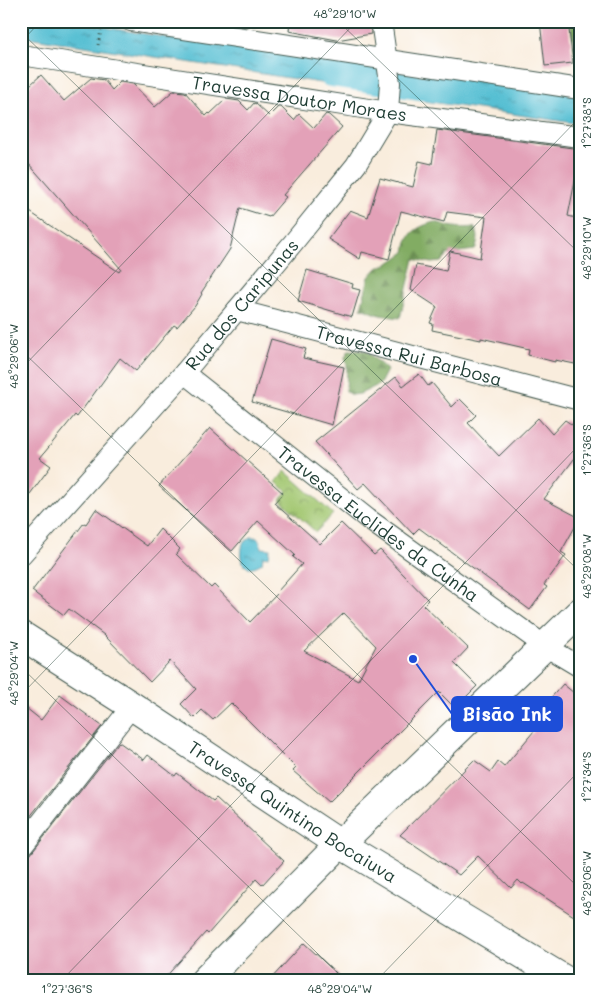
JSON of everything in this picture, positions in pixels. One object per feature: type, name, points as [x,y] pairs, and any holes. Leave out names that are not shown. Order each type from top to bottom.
[{"type":"street","points":[[130,21],[580,90]]},
{"type":"street","name":"Rua dos Caripunas","points":[[21,555],[184,373],[356,165],[388,112],[390,83],[382,21]]},
{"type":"street","name":"Travessa Doutor Moraes","points":[[21,55],[388,112],[580,137]]},
{"type":"street","name":"Travessa Rui Barbosa","points":[[237,310],[580,400]]},
{"type":"street","name":"Travessa Euclides da Cunha","points":[[184,373],[368,519],[545,646],[580,667]]},
{"type":"street","points":[[204,981],[340,844],[580,612]]},
{"type":"street","name":"Travessa Quintino Bocaiuva","points":[[21,635],[340,844],[567,981]]},
{"type":"street","points":[[21,848],[132,706]]},
{"type":"green space","points":[[570,21],[580,21],[580,71],[578,70]]},
{"type":"green space","points":[[580,169],[580,214],[572,212]]},
{"type":"green space","points":[[434,222],[456,227],[474,227],[478,238],[475,250],[450,253],[441,262],[431,263],[414,259],[400,318],[380,315],[361,308],[369,277],[377,268],[389,263],[405,252],[407,241],[415,230]]},
{"type":"green space","points":[[349,350],[366,351],[387,370],[380,384],[360,394],[352,395],[346,391],[347,365],[345,357]]},
{"type":"green space","points":[[285,471],[333,514],[316,532],[280,500],[287,491],[276,482]]},
{"type":"water","points":[[21,21],[67,21],[170,38],[367,64],[365,90],[21,36]]},
{"type":"water","points":[[426,70],[580,96],[580,124],[424,101]]},
{"type":"water","points":[[251,537],[257,538],[262,548],[270,549],[269,557],[263,556],[262,563],[251,567],[244,565],[242,549],[243,543]]},
{"type":"building","points":[[290,21],[369,21],[371,34],[337,40],[289,31]]},
{"type":"building","points":[[540,21],[568,21],[573,63],[545,66]]},
{"type":"building","points":[[41,75],[64,101],[91,78],[104,80],[112,90],[120,82],[133,84],[155,107],[173,91],[185,92],[206,116],[226,99],[239,101],[248,110],[254,103],[269,116],[278,107],[281,107],[294,120],[299,114],[314,128],[326,114],[342,127],[283,195],[286,197],[269,217],[240,208],[230,249],[201,293],[195,306],[177,327],[174,325],[136,371],[120,358],[77,417],[75,415],[40,458],[51,466],[21,506],[21,206],[119,272],[121,269],[21,155],[21,93]]},
{"type":"building","points":[[437,130],[580,149],[568,216],[580,219],[580,246],[576,264],[580,265],[580,365],[555,360],[555,362],[528,355],[529,349],[481,338],[481,340],[432,330],[433,324],[430,323],[437,307],[411,290],[416,265],[446,271],[450,251],[480,258],[486,217],[447,212],[444,222],[401,211],[389,259],[362,252],[360,259],[328,239],[350,210],[368,217],[380,178],[413,187],[419,161],[432,164]]},
{"type":"building","points":[[307,270],[353,284],[352,288],[360,290],[352,317],[298,301]]},
{"type":"building","points":[[271,339],[306,349],[303,358],[344,367],[332,425],[252,402]]},
{"type":"building","points":[[419,374],[428,386],[432,383],[452,407],[460,399],[476,415],[468,423],[499,456],[538,418],[552,434],[565,420],[580,430],[580,451],[544,499],[580,518],[561,552],[566,555],[544,585],[547,587],[530,610],[419,528],[413,534],[365,483],[358,489],[315,442],[396,377],[403,386]]},
{"type":"building","points":[[210,428],[283,493],[274,503],[320,544],[341,523],[374,555],[380,550],[428,600],[423,605],[468,648],[454,663],[477,686],[455,708],[439,692],[329,802],[293,771],[296,768],[231,703],[213,720],[202,710],[194,718],[181,704],[196,689],[170,661],[150,682],[104,635],[69,609],[64,615],[32,591],[96,509],[147,546],[160,529],[180,549],[176,554],[211,588],[214,585],[250,622],[302,564],[293,557],[295,555],[258,521],[232,551],[159,486]],"holes":[[[344,613],[376,646],[358,680],[304,651]]]},
{"type":"building","points":[[563,684],[580,698],[580,920],[518,880],[511,888],[478,856],[459,875],[400,835],[474,760],[491,772],[498,762],[504,767],[534,731],[527,725]]},
{"type":"building","points":[[60,695],[102,726],[21,828],[21,704],[41,720]]},
{"type":"building","points":[[119,742],[144,760],[148,755],[175,776],[177,773],[213,801],[216,798],[284,861],[262,885],[256,879],[208,934],[206,932],[162,981],[21,981],[21,860],[26,859],[30,855]]},
{"type":"building","points":[[304,943],[345,981],[269,981]]},
{"type":"waterway","points":[[331,74],[460,93]]},
{"type":"place","name":"Bisão Ink","points":[[413,659]]}]
